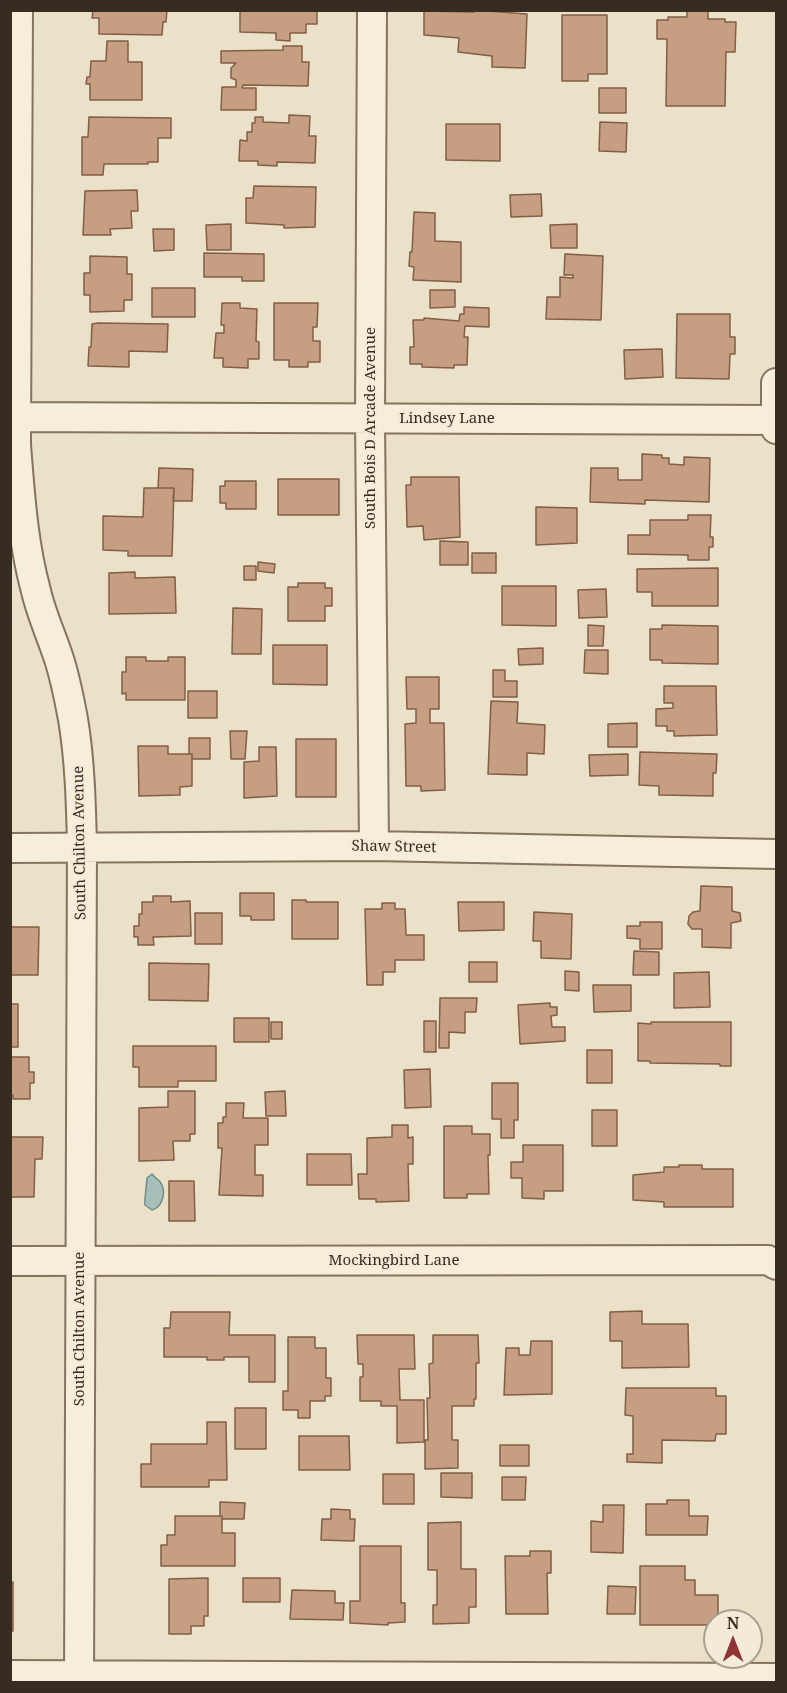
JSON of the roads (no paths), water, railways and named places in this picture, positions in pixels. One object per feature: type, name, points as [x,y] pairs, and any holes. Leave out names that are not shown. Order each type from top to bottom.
[{"type":"street","name":"South Chilton Avenue","points":[[18,10],[13,417],[21,516],[27,556],[59,660],[73,718],[81,786],[79,1679]]},
{"type":"street","name":"South Bois D Arcade Avenue","points":[[372,10],[370,419],[374,846]]},
{"type":"street","points":[[777,383],[777,429]]},
{"type":"street","name":"Lindsey Lane","points":[[13,417],[776,420]]},
{"type":"street","name":"Shaw Street","points":[[10,848],[374,846],[777,854]]},
{"type":"street","name":"Mockingbird Lane","points":[[10,1261],[768,1260],[777,1265]]},
{"type":"street","points":[[10,1675],[79,1679],[777,1678]]},
{"type":"water","points":[[152,1174],[161,1183],[163,1197],[160,1204],[152,1210],[145,1203],[147,1178]]}]
